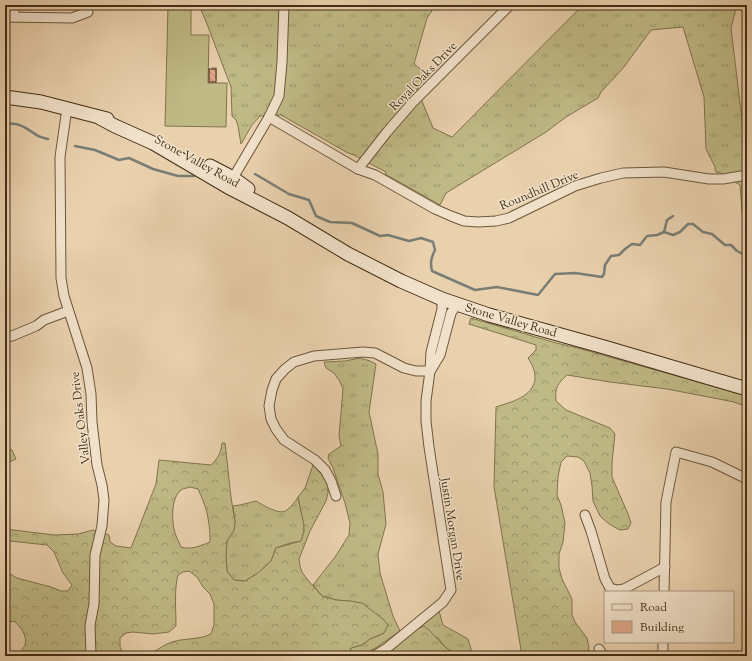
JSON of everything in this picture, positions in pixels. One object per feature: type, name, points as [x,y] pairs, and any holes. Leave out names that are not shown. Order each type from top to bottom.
[{"type":"street","points":[[14,5],[9,17],[72,18],[88,12]]},
{"type":"street","points":[[230,182],[269,117],[279,96],[284,5]]},
{"type":"street","name":"Royal Oaks Drive","points":[[358,169],[413,102],[510,5]]},
{"type":"street","name":"Stone Valley Road","points":[[5,97],[41,102],[100,118],[230,182],[348,254],[401,281],[442,299],[489,315],[747,389]]},
{"type":"street","name":"Valley Oaks Drive","points":[[67,108],[60,156],[61,278],[68,311],[87,368],[91,394],[92,422],[97,465],[104,500],[102,526],[95,555],[94,604],[90,625],[91,656]]},
{"type":"street","name":"Roundhill Drive","points":[[269,117],[358,169],[375,176],[435,209],[464,221],[496,221],[509,218],[575,186],[623,173],[664,172],[709,179],[723,179],[747,175]]},
{"type":"street","name":"Justin Morgan Drive","points":[[374,656],[387,648],[443,602],[451,590],[428,447],[426,421],[426,401],[431,352],[442,309],[442,299]]},
{"type":"street","points":[[336,496],[332,481],[324,470],[315,460],[284,440],[276,429],[271,419],[269,406],[276,379],[294,362],[314,356],[363,352],[375,353],[404,368],[416,371],[430,371],[440,355],[451,313],[457,304]]},
{"type":"street","points":[[5,338],[68,311]]},
{"type":"street","points":[[664,591],[666,502],[676,452],[712,462],[747,479]]},
{"type":"street","points":[[585,516],[605,579],[610,588],[617,590],[624,589],[665,567]]},
{"type":"street","points":[[663,643],[663,656]]},
{"type":"green space","points":[[168,5],[191,5],[191,35],[209,35],[208,83],[227,83],[226,127],[165,126]]},
{"type":"green space","points":[[199,5],[436,5],[427,18],[414,64],[423,71],[427,77],[417,89],[433,128],[452,137],[577,11],[581,5],[737,5],[731,28],[747,161],[747,239],[744,236],[740,185],[719,172],[717,173],[706,149],[704,97],[683,27],[651,30],[624,67],[601,92],[598,98],[566,117],[546,132],[446,193],[440,205],[385,174],[386,172],[348,153],[281,115],[260,116],[252,125],[241,144],[238,126],[236,120],[232,116],[231,87]]},
{"type":"green space","points":[[471,318],[747,396],[747,407],[734,402],[667,389],[567,375],[559,384],[556,389],[556,401],[566,410],[610,428],[615,434],[612,477],[631,523],[628,529],[620,530],[609,524],[600,516],[593,501],[590,473],[584,461],[578,457],[567,456],[561,462],[557,495],[565,523],[563,542],[559,554],[559,568],[562,579],[572,599],[572,615],[575,622],[587,638],[589,647],[587,656],[522,656],[494,487],[496,407],[520,398],[530,390],[535,376],[528,358],[536,350],[536,345],[469,324]]},
{"type":"green space","points":[[360,358],[376,364],[369,412],[378,454],[378,474],[383,492],[386,524],[378,554],[380,573],[393,616],[400,631],[361,656],[348,656],[351,648],[362,645],[370,639],[384,633],[350,601],[336,600],[322,596],[313,585],[335,557],[349,535],[350,523],[345,503],[328,458],[329,454],[341,446],[339,436],[343,389],[339,380],[334,373],[326,368],[324,362],[345,361]]},
{"type":"green space","points":[[222,443],[225,443],[235,522],[234,530],[227,541],[227,571],[234,580],[245,581],[258,573],[271,561],[276,548],[301,541],[304,532],[304,525],[298,497],[305,488],[313,465],[325,478],[328,485],[328,493],[326,501],[310,531],[299,559],[302,572],[322,596],[336,600],[362,603],[383,619],[388,625],[384,633],[370,639],[362,645],[351,648],[348,656],[142,656],[152,653],[172,642],[200,638],[211,634],[214,625],[214,604],[210,594],[203,587],[197,577],[189,571],[178,575],[176,594],[176,626],[169,632],[153,634],[133,632],[126,633],[120,638],[120,647],[124,655],[128,656],[17,656],[26,642],[21,628],[14,621],[5,623],[5,571],[17,578],[61,591],[68,591],[72,585],[63,573],[54,552],[47,545],[10,541],[5,546],[5,529],[54,535],[78,534],[93,530],[109,535],[110,542],[116,546],[131,548],[156,484],[159,460],[211,465],[219,455]],"holes":[[[190,487],[198,489],[204,502],[207,515],[210,542],[192,548],[181,547],[174,529],[173,514],[175,498],[183,489]]]},
{"type":"green space","points":[[5,448],[12,450],[16,459],[5,464]]},
{"type":"green space","points":[[298,497],[304,525],[304,532],[301,541],[276,548],[271,561],[258,573],[245,581],[234,580],[227,571],[226,554],[227,541],[234,530],[235,522],[233,506],[256,501],[276,511],[284,512]]},
{"type":"green space","points":[[439,611],[443,625],[468,639],[473,656],[457,656],[444,646],[438,638],[417,629]]},
{"type":"green space","points":[[424,626],[444,646],[457,656],[383,656],[417,629]]},
{"type":"building","points":[[209,69],[216,69],[216,82],[209,82]]},
{"type":"waterway","points":[[5,124],[21,126],[38,136],[48,139]]},
{"type":"waterway","points":[[75,146],[95,150],[119,160],[129,158],[153,169],[178,176],[194,176]]},
{"type":"waterway","points":[[255,174],[289,194],[309,200],[316,216],[330,222],[352,223],[380,236],[388,235],[409,241],[421,238],[433,242],[435,250],[431,260],[432,271],[475,290],[497,287],[538,295],[555,274],[575,273],[602,277],[604,274],[605,265],[611,256],[619,255],[632,244],[640,245],[647,236],[657,235],[664,232],[673,235],[680,232],[688,224],[693,224],[703,232],[712,234],[725,245],[731,245],[737,251],[747,256]]},
{"type":"waterway","points":[[664,232],[667,220],[673,216]]}]
